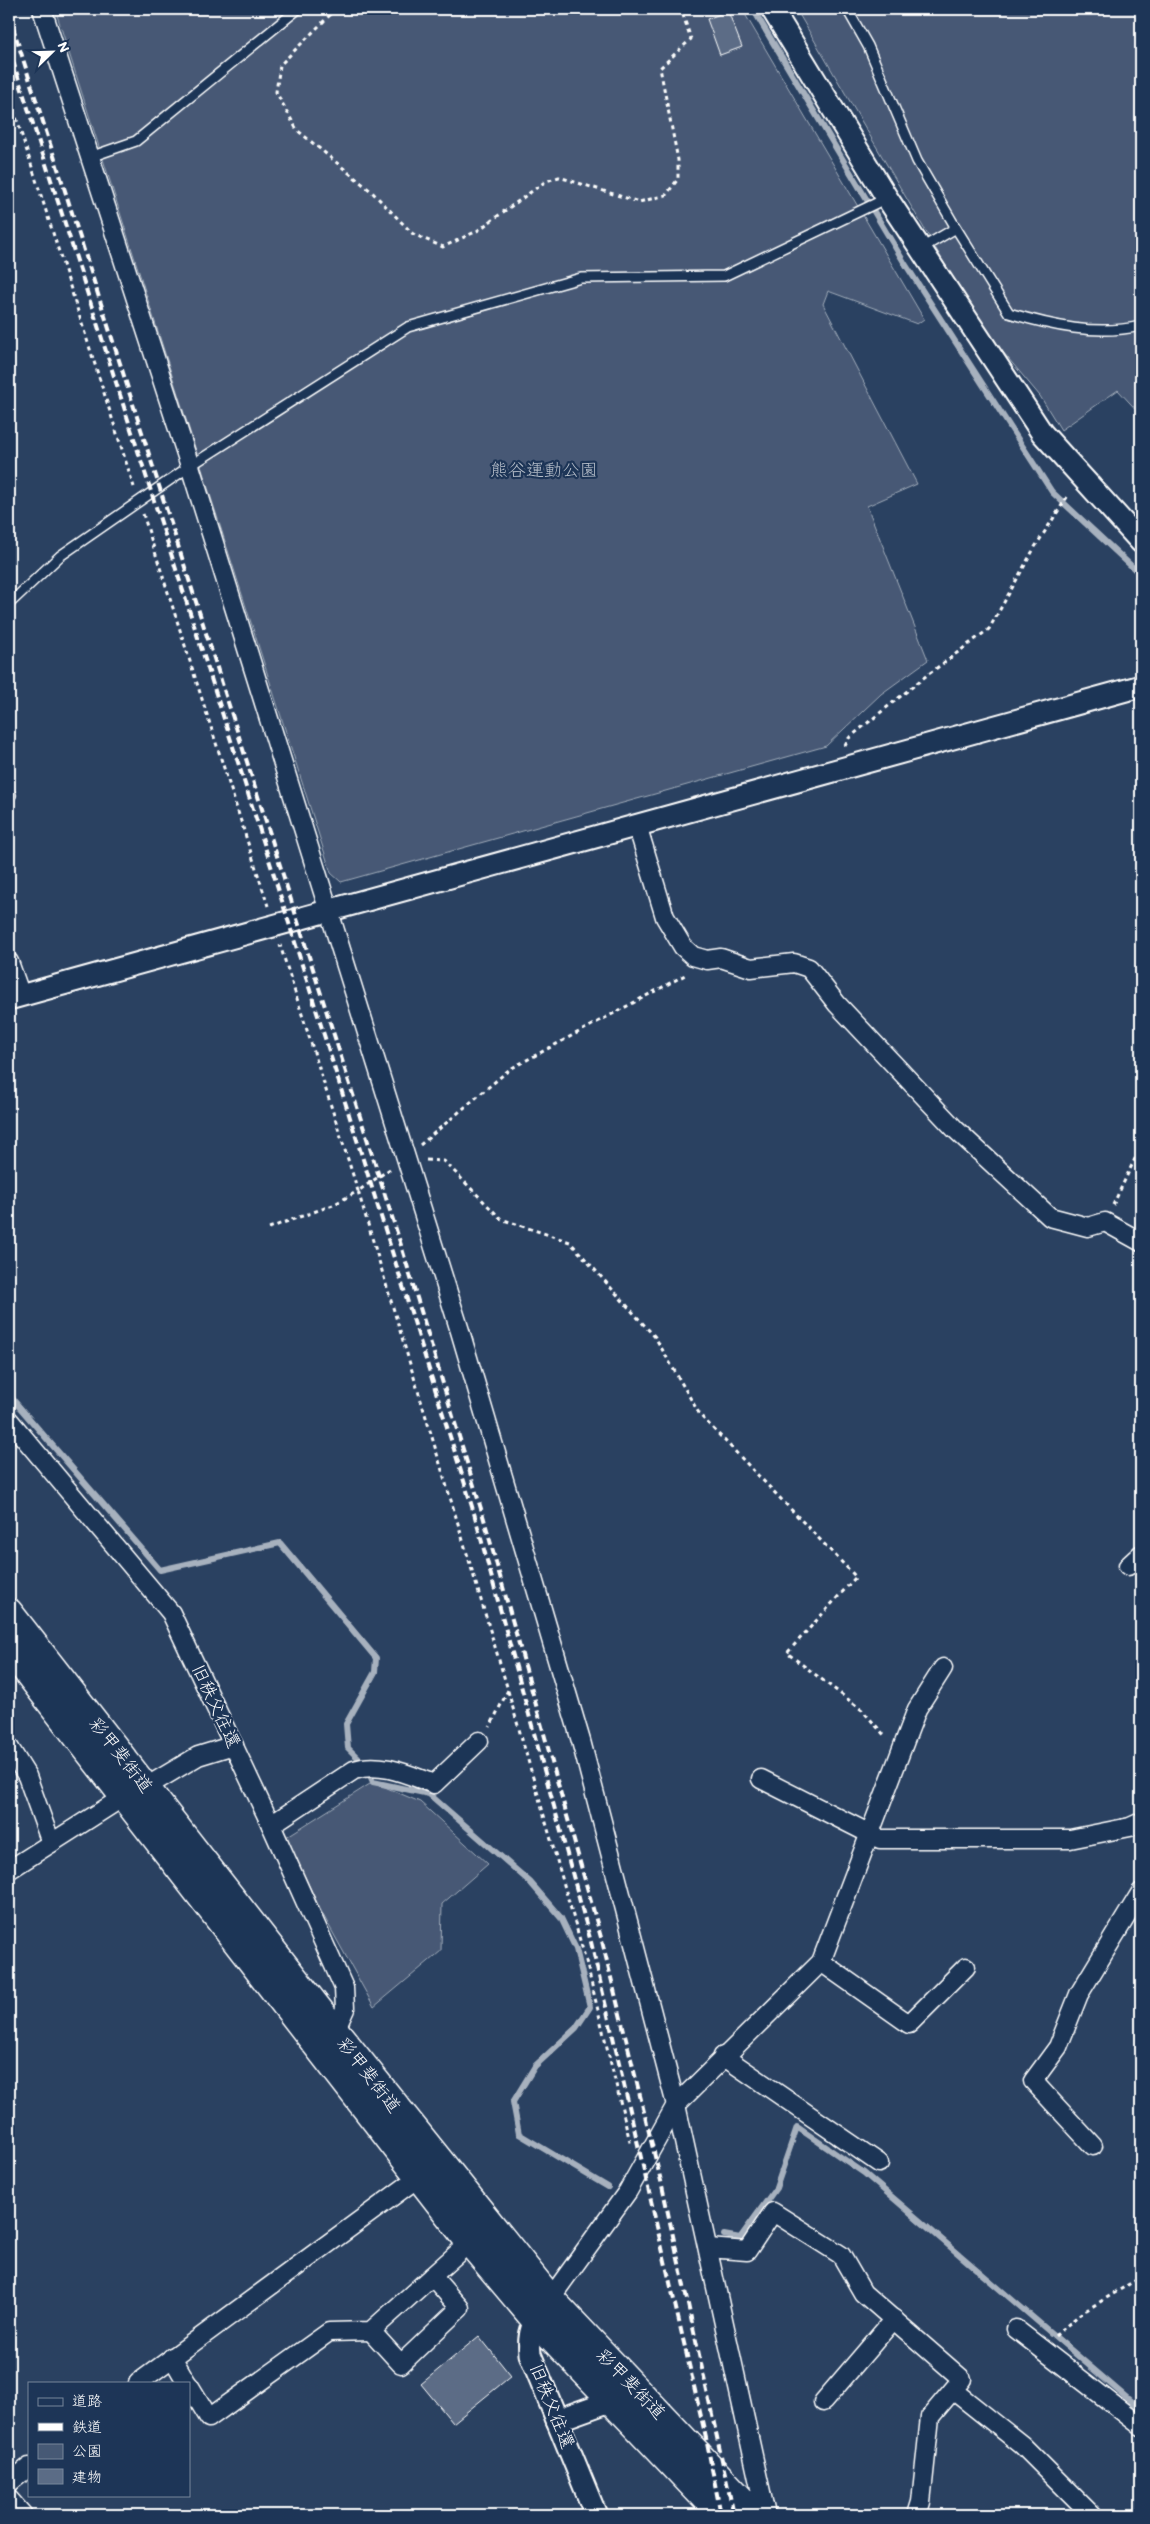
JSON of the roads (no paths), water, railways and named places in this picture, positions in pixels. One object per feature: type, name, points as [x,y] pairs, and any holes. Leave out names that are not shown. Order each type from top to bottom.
[{"type":"highway","name":"彩甲斐街道","points":[[9,1613],[314,2044],[470,2242],[755,2515]]},
{"type":"highway","name":"彩甲斐街道","points":[[9,1648],[136,1791],[335,2031],[542,2310],[613,2400],[722,2515]]},
{"type":"street","points":[[42,9],[190,466],[462,1341],[581,1741],[676,2105],[766,2515]]},
{"type":"street","points":[[772,9],[885,199],[1042,433],[1141,542]]},
{"type":"street","points":[[9,962],[15,998],[1141,686]]},
{"type":"street","points":[[637,826],[665,917],[683,947],[693,956],[707,960],[721,958],[751,968],[794,963],[808,968],[837,1004],[956,1129],[1050,1217],[1088,1227],[1105,1222],[1141,1242]]},
{"type":"street","name":"旧秩父往還","points":[[9,1420],[171,1614],[271,1825],[344,1988],[345,2008],[335,2031]]},
{"type":"street","points":[[1128,1566],[1141,1554]]},
{"type":"street","points":[[542,2310],[628,2190],[676,2105],[723,2056],[821,1962],[917,1709],[943,1668]]},
{"type":"street","points":[[271,1825],[354,1770],[366,1766],[386,1768],[434,1784],[478,1741]]},
{"type":"street","points":[[9,1870],[136,1791],[198,1756],[234,1746]]},
{"type":"street","points":[[9,1747],[27,1776],[51,1843]]},
{"type":"street","points":[[761,1779],[880,1839],[1070,1838],[1130,1827],[1141,1822]]},
{"type":"street","points":[[1093,2146],[1033,2081],[1058,2047],[1079,1994],[1141,1892]]},
{"type":"street","points":[[821,1962],[909,2024],[966,1967]]},
{"type":"street","points":[[723,2056],[879,2163]]},
{"type":"street","points":[[139,2382],[419,2177]]},
{"type":"street","points":[[708,2248],[747,2251],[773,2212],[841,2255],[863,2293],[962,2379],[954,2391],[930,2417],[921,2502],[917,2515]]},
{"type":"street","points":[[190,2387],[209,2418],[329,2332],[371,2331],[470,2242]]},
{"type":"street","points":[[371,2331],[400,2364],[460,2308],[432,2276]]},
{"type":"street","name":"旧秩父往還","points":[[542,2310],[528,2336],[530,2354],[596,2515]]},
{"type":"street","points":[[823,2402],[894,2319]]},
{"type":"street","points":[[1016,2329],[1141,2426]]},
{"type":"street","points":[[172,2357],[187,2382]]},
{"type":"street","points":[[954,2391],[1022,2445],[1092,2515]]},
{"type":"street","points":[[558,2420],[613,2400]]},
{"type":"street","points":[[9,2483],[28,2468]]},
{"type":"street","points":[[9,2499],[23,2515]]},
{"type":"lane","points":[[90,157],[136,141],[298,9]]},
{"type":"lane","points":[[846,9],[868,46],[916,161],[1009,313],[1056,327],[1119,331],[1141,326]]},
{"type":"lane","points":[[9,604],[60,556],[190,466],[408,327],[581,278],[724,276],[885,199]]},
{"type":"lane","points":[[920,249],[956,228]]},
{"type":"lane","points":[[9,792],[11,795],[9,797]]},
{"type":"waterway","points":[[753,9],[904,262],[1052,492],[1141,575]]},
{"type":"waterway","points":[[9,1395],[160,1570],[280,1543],[376,1658],[375,1672],[346,1724],[348,1748],[366,1766],[373,1782],[429,1794],[530,1882],[561,1918],[576,1949],[590,2007],[576,2028],[535,2066],[513,2102],[519,2134],[608,2187]]},
{"type":"waterway","points":[[724,2235],[740,2238],[776,2188],[797,2127],[864,2173],[1141,2410]]},
{"type":"railway","points":[[9,15],[400,1242],[482,1512],[602,1941],[661,2181],[734,2515]]},
{"type":"railway","points":[[9,49],[261,834],[474,1513],[591,1942],[706,2438],[721,2515]]},
{"type":"park label","name":"熊谷運動公園","points":[[544,470]]}]
